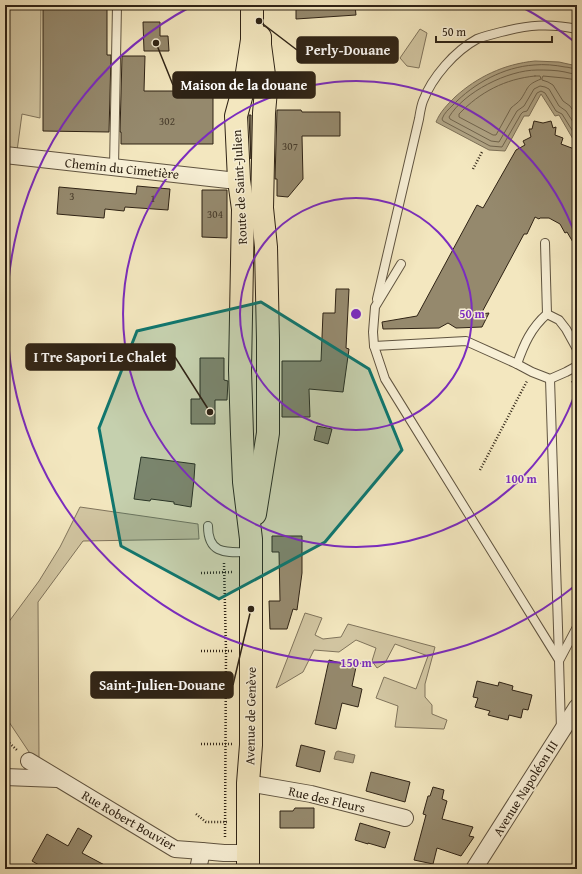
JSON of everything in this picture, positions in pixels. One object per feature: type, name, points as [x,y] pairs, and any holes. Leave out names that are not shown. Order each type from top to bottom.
[{"type":"main road","name":"Route de Saint-Julien","points":[[252,5],[252,40],[246,79],[236,116],[239,180],[253,208],[266,247],[268,368]]},
{"type":"main road","name":"Route de Saint-Julien","points":[[240,370],[242,281],[253,208],[266,90],[260,45],[259,5]]},
{"type":"main road","points":[[241,340],[268,340]]},
{"type":"main road","name":"Avenue de Genève","points":[[253,461],[268,433],[268,368]]},
{"type":"main road","name":"Avenue de Genève","points":[[240,370],[253,461],[251,554],[251,745],[248,782],[248,861]]},
{"type":"street","name":"Chemin du Cimetière","points":[[5,155],[114,168],[239,180]]},
{"type":"street","name":"Avenue Napoléon III","points":[[474,869],[577,706]]},
{"type":"street","name":"Rue Robert Bouvier","points":[[29,761],[175,849],[224,853],[248,861]]},
{"type":"street","name":"Rue Robert Bouvier","points":[[5,777],[59,779]]},
{"type":"street","name":"Rue des Fleurs","points":[[248,782],[311,794],[405,818]]},
{"type":"street","points":[[198,869],[202,851]]},
{"type":"lane","points":[[114,168],[117,5]]},
{"type":"lane","points":[[560,660],[386,379],[374,346],[373,332],[375,307],[422,102],[437,76],[461,50],[478,39],[488,35],[537,25],[562,25],[577,28]]},
{"type":"lane","points":[[545,243],[548,314]]},
{"type":"lane","points":[[375,307],[401,264]]},
{"type":"lane","points":[[548,314],[559,320],[566,329],[577,349]]},
{"type":"lane","points":[[517,364],[525,342],[540,320],[548,314]]},
{"type":"lane","points":[[374,346],[466,341],[550,379],[577,366]]},
{"type":"lane","points":[[550,379],[560,660],[561,732]]},
{"type":"lane","points":[[208,526],[211,543],[220,551],[251,554]]},
{"type":"lane","points":[[560,660],[577,627]]},
{"type":"path","points":[[473,169],[482,152]]},
{"type":"path","points":[[480,470],[532,372]]},
{"type":"path","points":[[224,853],[226,822],[226,651],[224,562],[226,552]]},
{"type":"path","points":[[201,573],[224,572],[251,554]]},
{"type":"path","points":[[201,651],[251,652]]},
{"type":"path","points":[[201,744],[251,745]]},
{"type":"highlighted area","points":[[261,302],[369,369],[402,450],[325,542],[219,599],[121,546],[99,428],[137,331]]},
{"type":"shaded area","points":[[5,5],[41,5],[40,118],[22,114],[17,151],[5,150]]},
{"type":"shaded area","points":[[420,29],[427,33],[419,68],[407,66],[400,58]]},
{"type":"shaded area","points":[[80,507],[198,524],[199,539],[83,541],[38,602],[39,758],[29,752],[5,716],[5,627],[39,581],[60,547]]},
{"type":"shaded area","points":[[305,613],[322,618],[315,635],[323,639],[341,637],[348,624],[435,647],[425,684],[425,697],[432,705],[432,714],[447,720],[444,729],[395,727],[398,706],[376,698],[384,677],[416,689],[428,656],[395,644],[385,663],[377,668],[372,661],[376,648],[356,640],[339,652],[314,650],[303,672],[276,688]]},
{"type":"water","points":[[535,61],[559,62],[577,66],[577,146],[559,115],[555,116],[541,94],[529,116],[524,116],[505,151],[489,150],[436,122],[449,103],[472,83],[502,68]]},
{"type":"water","points":[[338,751],[355,755],[353,763],[334,759],[336,752]]},
{"type":"building","points":[[43,5],[107,5],[107,55],[111,55],[109,132],[43,131]]},
{"type":"building","points":[[296,5],[355,5],[356,15],[296,19]]},
{"type":"building","points":[[143,22],[160,22],[160,36],[168,36],[169,51],[144,51]]},
{"type":"building","points":[[122,56],[145,56],[144,91],[183,91],[183,97],[213,97],[213,144],[121,144]]},
{"type":"building","points":[[277,110],[301,110],[302,112],[340,112],[340,136],[302,136],[303,179],[288,197],[277,196],[277,179],[275,179]]},
{"type":"building","points":[[249,115],[251,115],[251,159],[249,117]]},
{"type":"building","points":[[534,121],[543,123],[551,121],[553,128],[556,127],[555,135],[563,138],[561,144],[577,150],[577,249],[567,232],[565,233],[560,224],[549,218],[539,219],[535,217],[527,234],[524,234],[481,314],[489,313],[482,327],[456,328],[448,323],[439,328],[383,329],[382,322],[417,316],[477,205],[483,208],[516,150],[525,145],[523,141],[531,137],[529,129],[532,129]]},
{"type":"building","points":[[137,186],[170,189],[168,210],[125,207],[124,211],[105,209],[104,218],[57,214],[59,187],[136,194]]},
{"type":"building","points":[[202,190],[227,190],[227,238],[202,237]]},
{"type":"building","points":[[336,289],[349,289],[346,348],[349,349],[343,392],[309,389],[310,417],[282,417],[282,361],[321,361],[323,313],[335,313]]},
{"type":"building","points":[[200,358],[224,358],[224,380],[228,381],[227,400],[215,400],[215,424],[191,424],[191,399],[200,399]]},
{"type":"building","points":[[317,426],[332,429],[328,444],[314,440]]},
{"type":"building","points":[[141,457],[195,464],[191,507],[174,504],[174,502],[151,499],[150,501],[134,499]]},
{"type":"building","points":[[272,536],[302,536],[302,573],[297,610],[293,609],[287,629],[270,629],[269,601],[280,601],[279,552],[272,552]]},
{"type":"building","points":[[329,660],[356,667],[352,686],[362,689],[358,707],[342,703],[336,729],[315,724]]},
{"type":"building","points":[[477,681],[498,686],[499,682],[513,686],[512,690],[532,695],[528,710],[523,709],[521,718],[509,715],[508,720],[488,715],[490,711],[475,707],[478,698],[473,697]]},
{"type":"building","points":[[301,745],[325,751],[320,772],[296,766]]},
{"type":"building","points":[[371,772],[410,782],[405,802],[366,791]]},
{"type":"building","points":[[433,787],[444,790],[442,799],[447,801],[442,819],[473,827],[469,836],[474,837],[461,856],[437,848],[433,864],[414,860],[426,815],[423,814],[428,796],[430,796]]},
{"type":"building","points":[[295,808],[314,808],[314,828],[280,828],[280,811],[293,811]]},
{"type":"building","points":[[360,823],[390,832],[385,848],[355,840]]},
{"type":"building","points":[[78,828],[92,836],[82,853],[112,869],[46,869],[32,861],[47,834],[68,846]]},
{"type":"place","name":"Perly-Douane","points":[[259,21]]},
{"type":"place","name":"Maison de la douane","points":[[156,43]]},
{"type":"place","name":"I Tre Sapori Le Chalet","points":[[210,412]]},
{"type":"place","name":"Saint-Julien-Douane","points":[[251,609]]}]
